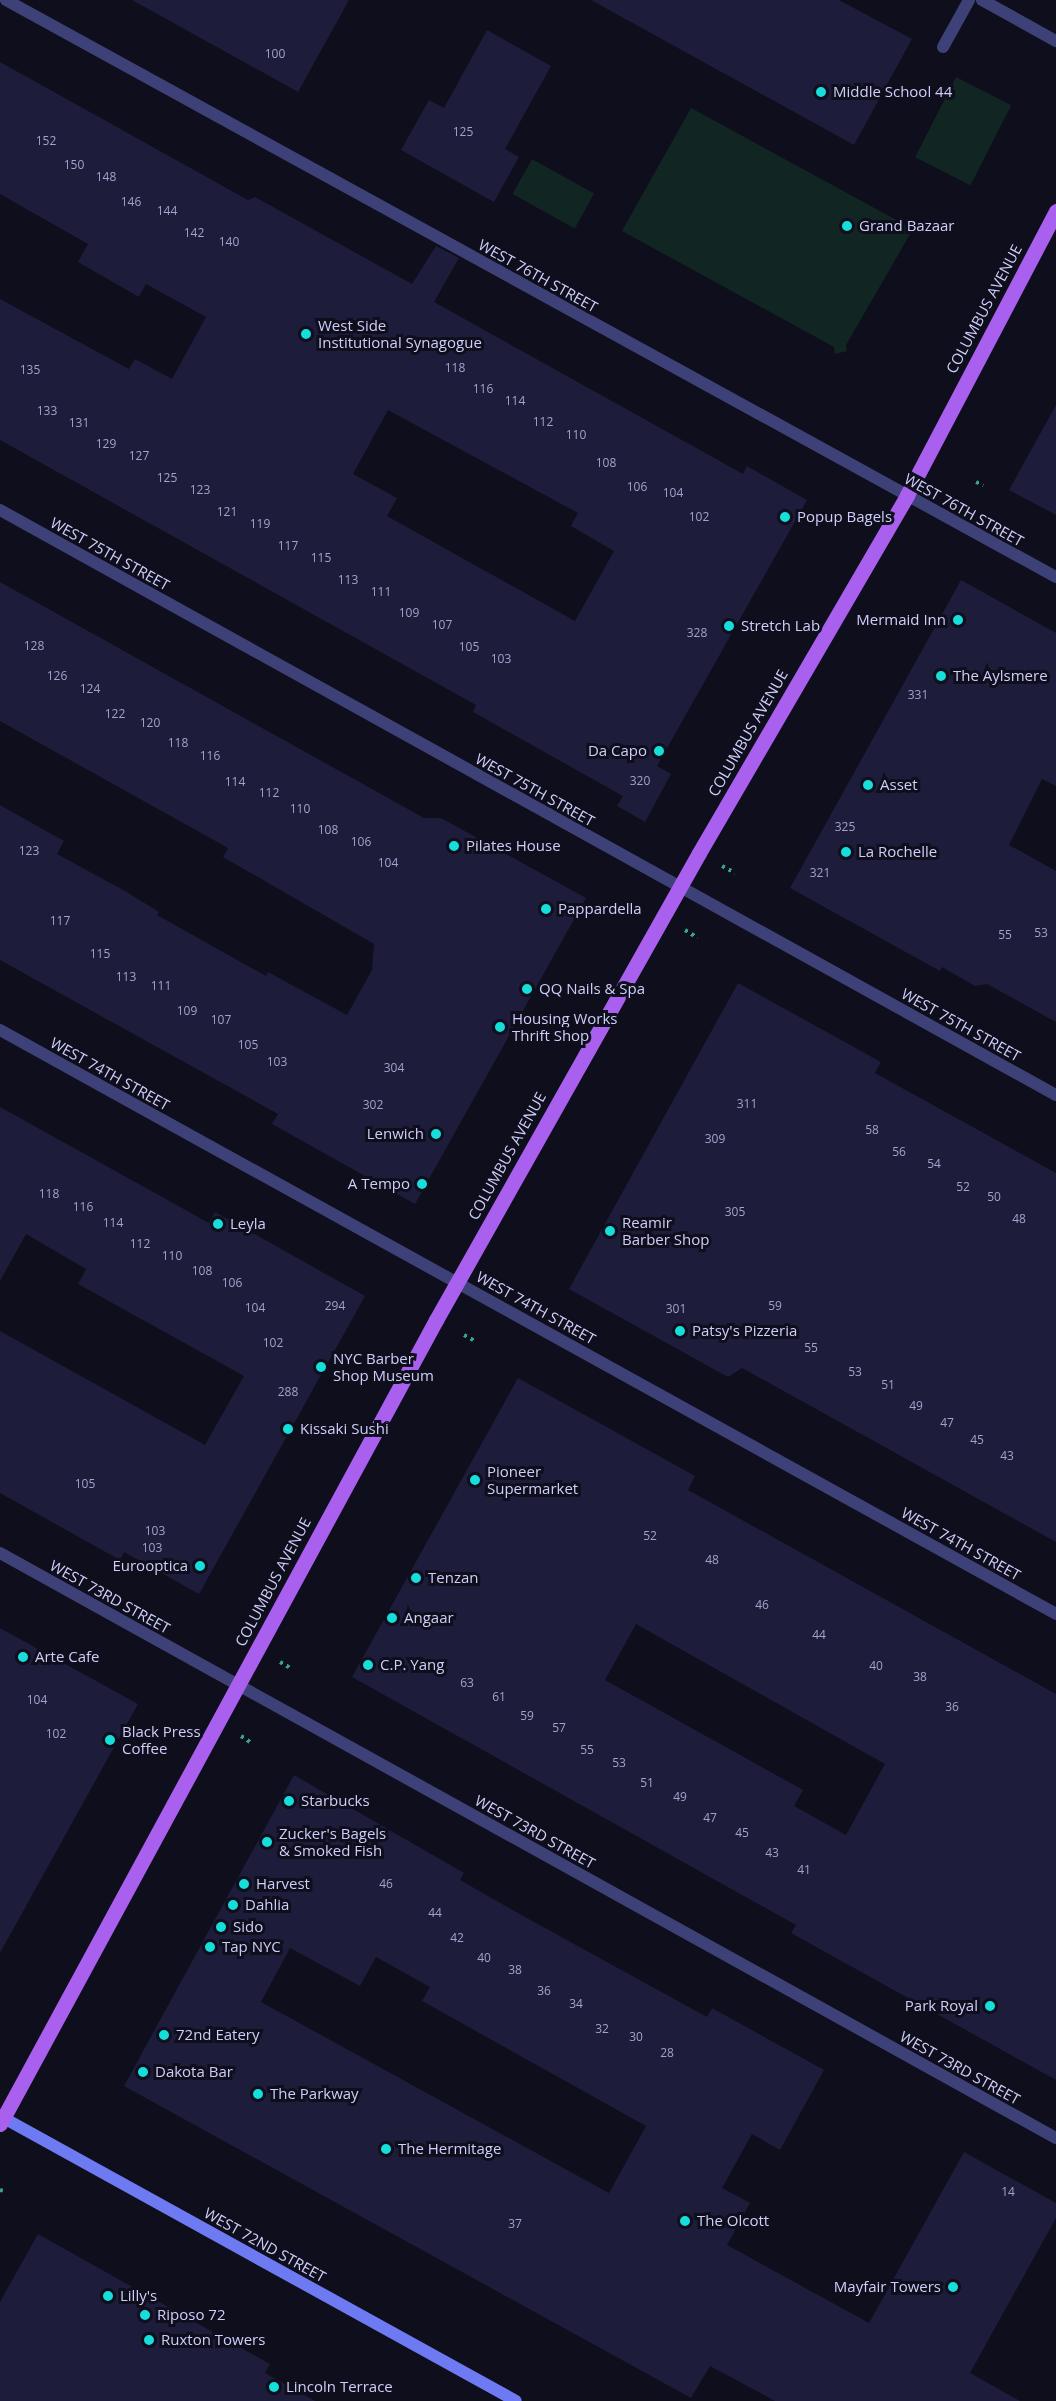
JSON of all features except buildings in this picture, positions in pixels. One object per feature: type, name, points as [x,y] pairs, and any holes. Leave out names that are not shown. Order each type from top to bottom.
[{"type":"main road","name":"COLUMBUS AVENUE","points":[[1,2119],[458,1282],[680,887],[907,495],[1056,211]]},
{"type":"main road","name":"WEST 72ND STREET","points":[[1,2119],[516,2401]]},
{"type":"street","name":"WEST 76TH STREET","points":[[6,0],[1056,577]]},
{"type":"street","points":[[943,47],[969,0]]},
{"type":"street","points":[[982,0],[1056,41]]},
{"type":"street","name":"WEST 75TH STREET","points":[[0,510],[1056,1095]]},
{"type":"street","name":"WEST 74TH STREET","points":[[0,1030],[1056,1614]]},
{"type":"street","name":"WEST 73RD STREET","points":[[0,1553],[1056,2138]]},
{"type":"path","points":[[976,482],[983,485]]},
{"type":"path","points":[[721,865],[735,873]]},
{"type":"path","points":[[685,930],[698,938]]},
{"type":"path","points":[[464,1335],[475,1341]]},
{"type":"path","points":[[280,1662],[292,1669]]},
{"type":"path","points":[[238,1735],[250,1742]]},
{"type":"green space","points":[[956,77],[1011,105],[970,185],[915,157]]},
{"type":"green space","points":[[691,108],[913,229],[846,345],[847,351],[835,354],[834,347],[622,231]]},
{"type":"green space","points":[[532,159],[594,193],[575,228],[513,194]]},
{"type":"place","name":"Middle School 44","points":[[821,92]]},
{"type":"place","name":"Grand Bazaar","points":[[847,226]]},
{"type":"place","name":"West Side Institutional Synagogue","points":[[306,334]]},
{"type":"place","name":"Popup Bagels","points":[[785,517]]},
{"type":"place","name":"Mermaid Inn","points":[[958,620]]},
{"type":"place","name":"Stretch Lab","points":[[729,626]]},
{"type":"place","name":"The Aylsmere","points":[[941,676]]},
{"type":"place","name":"Da Capo","points":[[659,751]]},
{"type":"place","name":"Asset","points":[[868,785]]},
{"type":"place","name":"Pilates House","points":[[454,846]]},
{"type":"place","name":"La Rochelle","points":[[846,852]]},
{"type":"place","name":"Pappardella","points":[[546,909]]},
{"type":"place","name":"QQ Nails & Spa","points":[[527,989]]},
{"type":"place","name":"Housing Works Thrift Shop","points":[[500,1027]]},
{"type":"place","name":"Lenwich","points":[[436,1134]]},
{"type":"place","name":"A Tempo","points":[[422,1184]]},
{"type":"place","name":"Leyla","points":[[218,1224]]},
{"type":"place","name":"Reamir Barber Shop","points":[[610,1231]]},
{"type":"place","name":"Patsy's Pizzeria","points":[[680,1331]]},
{"type":"place","name":"NYC Barber Shop Museum","points":[[321,1367]]},
{"type":"place","name":"Kissaki Sushi","points":[[288,1429]]},
{"type":"place","name":"Pioneer Supermarket","points":[[475,1480]]},
{"type":"place","name":"Eurooptica","points":[[200,1566]]},
{"type":"place","name":"Tenzan","points":[[416,1578]]},
{"type":"place","name":"Angaar","points":[[392,1618]]},
{"type":"place","name":"Arte Cafe","points":[[23,1657]]},
{"type":"place","name":"C.P. Yang","points":[[368,1665]]},
{"type":"place","name":"Black Press Coffee","points":[[110,1740]]},
{"type":"place","name":"Starbucks","points":[[289,1801]]},
{"type":"place","name":"Zucker's Bagels & Smoked Fish","points":[[267,1842]]},
{"type":"place","name":"Harvest","points":[[244,1884]]},
{"type":"place","name":"Dahlia","points":[[233,1905]]},
{"type":"place","name":"Sido","points":[[221,1927]]},
{"type":"place","name":"Tap NYC","points":[[210,1947]]},
{"type":"place","name":"Park Royal","points":[[990,2006]]},
{"type":"place","name":"72nd Eatery","points":[[164,2035]]},
{"type":"place","name":"Dakota Bar","points":[[143,2072]]},
{"type":"place","name":"The Parkway","points":[[258,2094]]},
{"type":"place","name":"The Hermitage","points":[[386,2149]]},
{"type":"place","name":"The Olcott","points":[[685,2221]]},
{"type":"place","name":"Mayfair Towers","points":[[953,2287]]},
{"type":"place","name":"Lilly's","points":[[108,2296]]},
{"type":"place","name":"Riposo 72","points":[[145,2315]]},
{"type":"place","name":"Ruxton Towers","points":[[149,2340]]},
{"type":"place","name":"Lincoln Terrace","points":[[274,2387]]}]
